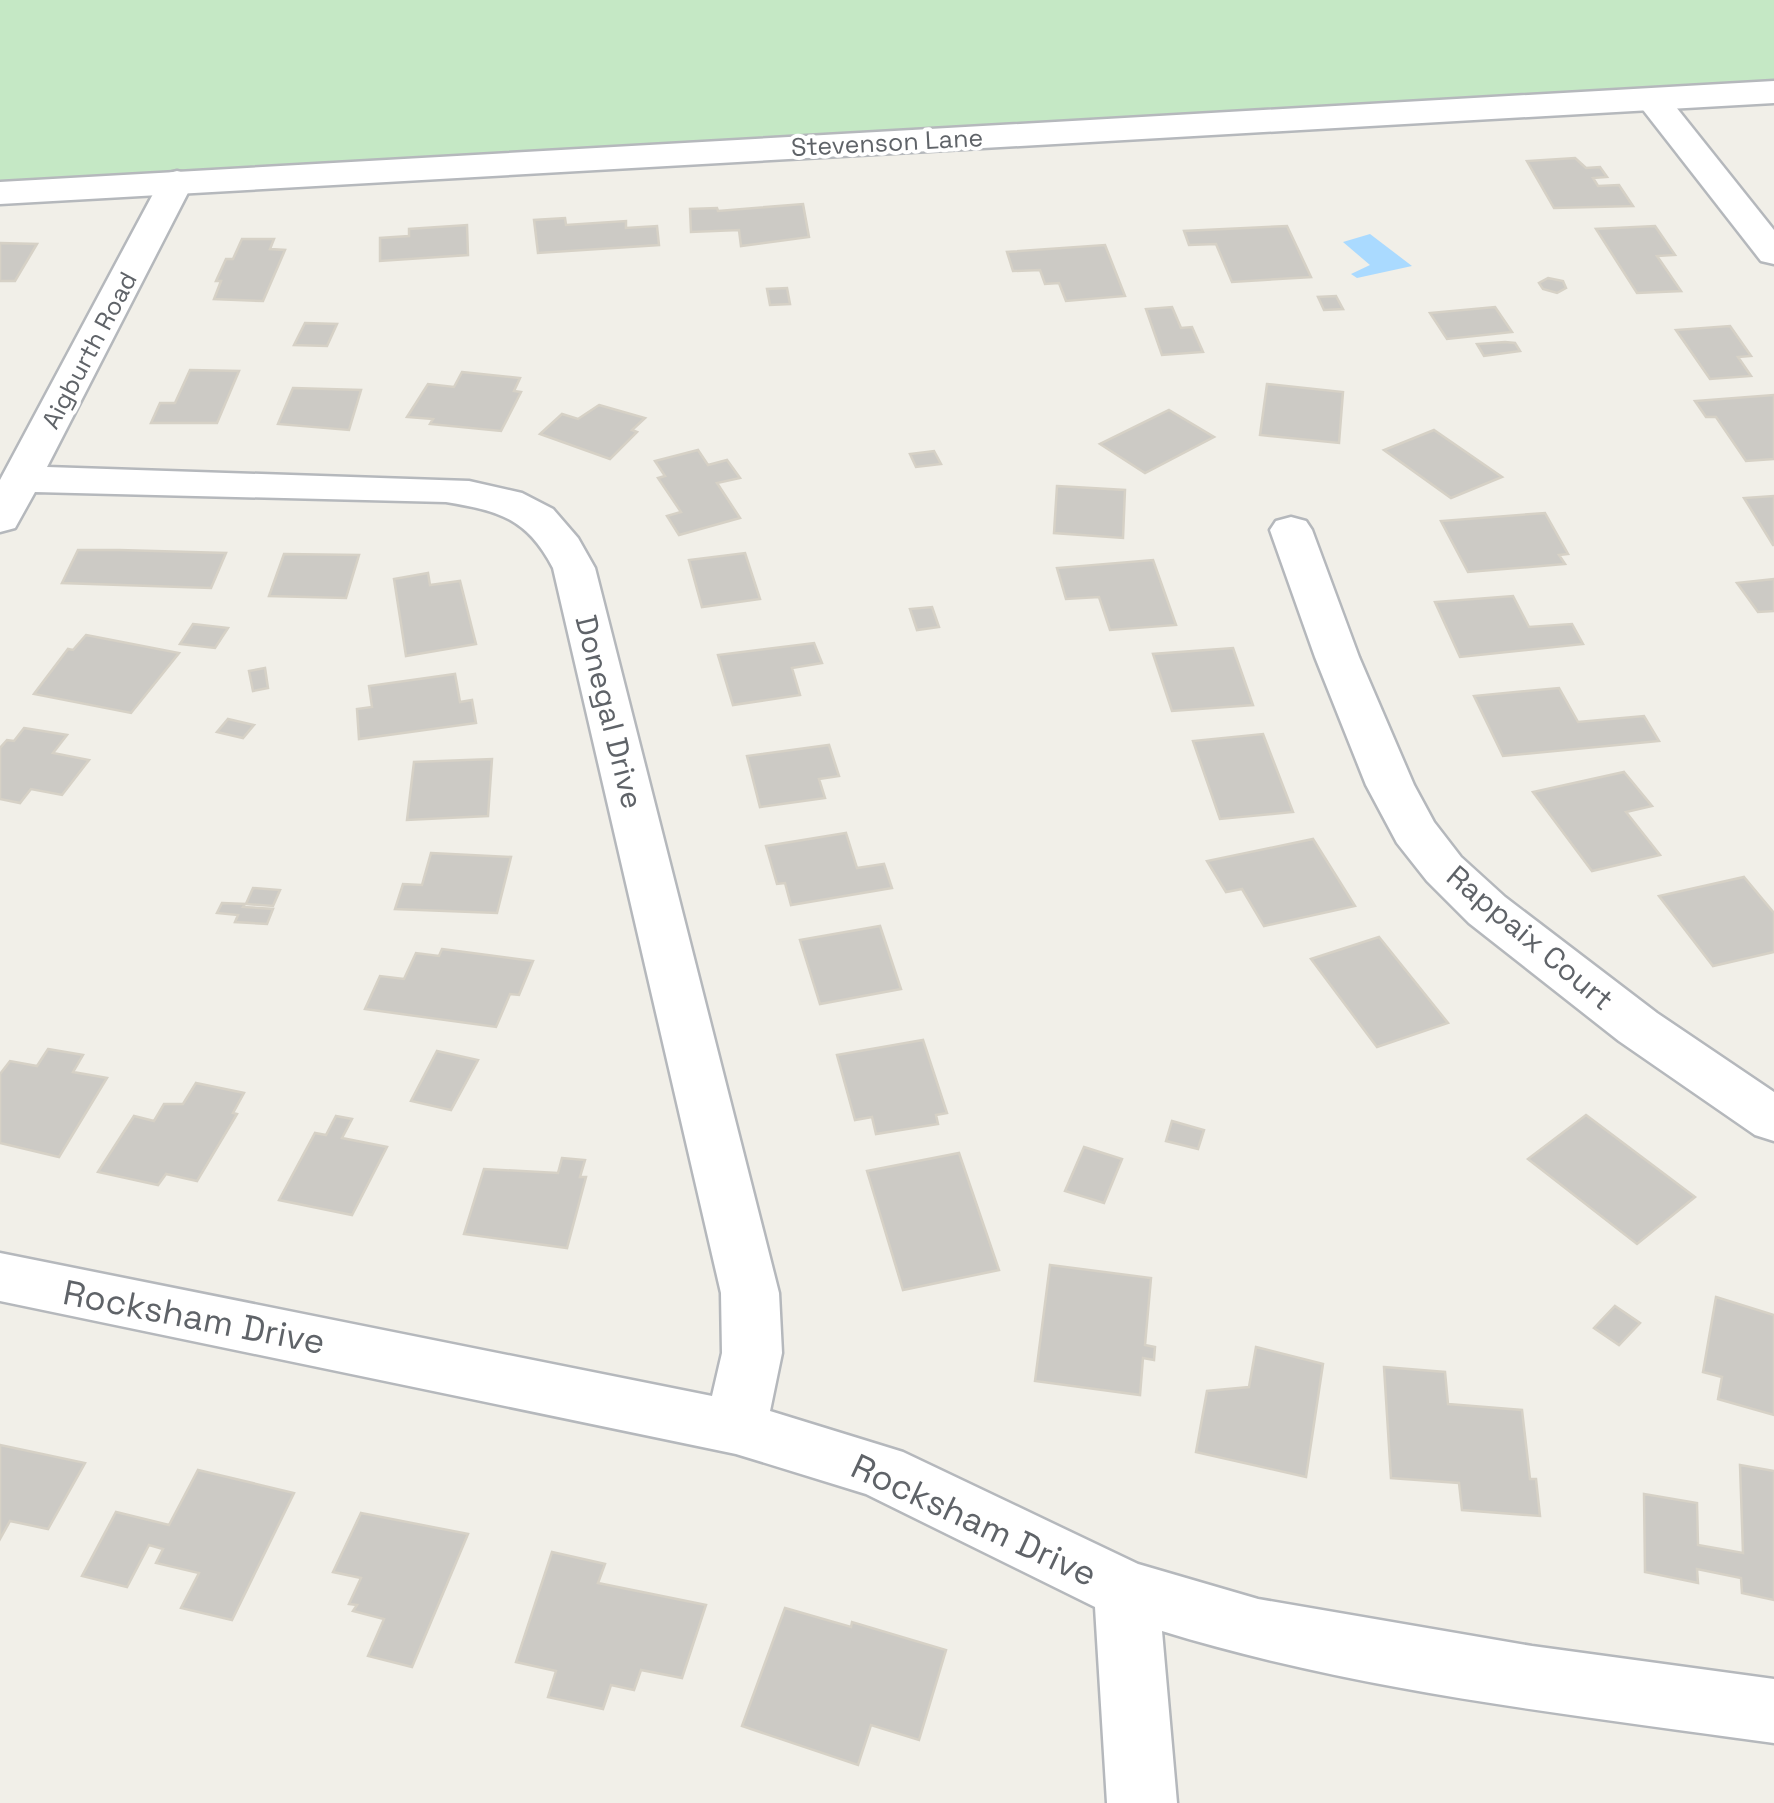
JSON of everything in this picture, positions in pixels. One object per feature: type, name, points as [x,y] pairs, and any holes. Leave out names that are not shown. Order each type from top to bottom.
[{"type":"street","name":"Stevenson Lane","points":[[0,193],[1774,92]]},
{"type":"street","points":[[1652,99],[1774,254]]},
{"type":"street","name":"Aigburth Road","points":[[10,499],[178,181]]},
{"type":"street","name":"Donegal Drive","points":[[10,499],[446,490],[493,498],[534,513],[559,535],[574,568],[750,1293],[752,1353],[736,1427]]},
{"type":"street","name":"Rappaix Court","points":[[1291,530],[1337,657],[1390,784],[1414,831],[1444,869],[1487,910],[1638,1027],[1774,1120]]},
{"type":"street","name":"Rocksham Drive","points":[[0,1278],[736,1427],[882,1470],[1126,1590],[1258,1630],[1532,1677],[1774,1711]]},
{"type":"street","points":[[1126,1590],[1142,1803]]},
{"type":"green space","points":[[0,0],[1774,0],[1774,82],[0,181]]},
{"type":"water","points":[[1370,234],[1412,266],[1357,278],[1351,274],[1370,265],[1343,242]]},
{"type":"building","points":[[1575,158],[1586,168],[1600,167],[1607,177],[1593,178],[1598,186],[1619,185],[1633,206],[1554,208],[1527,161]]},
{"type":"building","points":[[803,204],[809,237],[741,246],[739,230],[691,232],[690,209],[718,211]]},
{"type":"building","points":[[565,218],[566,225],[626,221],[626,228],[657,226],[659,245],[538,253],[534,220]]},
{"type":"building","points":[[467,225],[468,255],[380,261],[380,238],[409,236],[409,229]]},
{"type":"building","points":[[1287,226],[1311,277],[1232,282],[1216,244],[1189,245],[1184,231]]},
{"type":"building","points":[[1655,226],[1675,255],[1657,256],[1681,291],[1637,293],[1596,229]]},
{"type":"building","points":[[242,239],[274,239],[270,249],[285,250],[263,301],[214,299],[221,281],[216,281],[226,259],[233,259]]},
{"type":"building","points":[[0,243],[37,244],[15,281],[0,281]]},
{"type":"building","points":[[1105,245],[1125,296],[1066,301],[1059,283],[1045,284],[1040,270],[1013,271],[1007,252]]},
{"type":"building","points":[[1548,278],[1563,281],[1566,288],[1557,293],[1543,289],[1539,283]]},
{"type":"building","points":[[787,288],[790,304],[770,305],[767,289]]},
{"type":"building","points":[[1336,296],[1343,309],[1324,310],[1318,297]]},
{"type":"building","points":[[1172,307],[1181,328],[1192,327],[1203,352],[1162,355],[1146,309]]},
{"type":"building","points":[[1495,307],[1512,332],[1447,339],[1430,313]]},
{"type":"building","points":[[305,323],[337,324],[327,346],[294,345]]},
{"type":"building","points":[[1730,326],[1751,356],[1738,357],[1751,376],[1710,379],[1676,330]]},
{"type":"building","points":[[1515,343],[1520,351],[1484,356],[1477,344]]},
{"type":"building","points":[[190,370],[239,371],[217,423],[151,423],[160,403],[175,403]]},
{"type":"building","points":[[462,372],[520,378],[514,391],[521,392],[501,431],[430,424],[433,419],[407,417],[428,384],[454,387]]},
{"type":"building","points":[[1267,384],[1343,392],[1339,443],[1260,435]]},
{"type":"building","points":[[293,388],[361,390],[349,430],[278,424]]},
{"type":"building","points":[[1774,395],[1774,459],[1746,461],[1716,417],[1706,417],[1695,401]]},
{"type":"building","points":[[599,405],[645,418],[632,430],[637,432],[610,459],[540,434],[562,414],[578,419]]},
{"type":"building","points":[[1169,410],[1214,437],[1145,473],[1100,444]]},
{"type":"building","points":[[1434,430],[1502,477],[1451,498],[1384,450]]},
{"type":"building","points":[[698,450],[708,465],[727,460],[740,478],[717,483],[740,518],[679,535],[667,516],[681,512],[658,478],[665,476],[655,461]]},
{"type":"building","points":[[934,451],[941,464],[916,467],[910,454]]},
{"type":"building","points":[[1057,486],[1125,490],[1123,538],[1054,533]]},
{"type":"building","points":[[1774,496],[1774,545],[1773,545],[1744,498]]},
{"type":"building","points":[[1545,513],[1568,554],[1559,555],[1565,564],[1468,572],[1441,521]]},
{"type":"building","points":[[78,550],[226,553],[211,588],[62,583]]},
{"type":"building","points":[[745,553],[760,599],[702,607],[689,560]]},
{"type":"building","points":[[284,554],[359,555],[346,598],[269,596]]},
{"type":"building","points":[[1153,560],[1176,625],[1110,630],[1099,597],[1066,599],[1057,568]]},
{"type":"building","points":[[428,573],[430,585],[460,581],[476,644],[406,656],[394,579]]},
{"type":"building","points":[[1774,579],[1774,611],[1758,612],[1737,583]]},
{"type":"building","points":[[1513,596],[1529,627],[1572,624],[1583,644],[1460,657],[1435,602]]},
{"type":"building","points":[[932,607],[939,627],[917,630],[910,609]]},
{"type":"building","points":[[193,624],[228,628],[215,648],[180,644]]},
{"type":"building","points":[[86,635],[179,653],[131,713],[34,694],[68,649],[73,650]]},
{"type":"building","points":[[814,643],[822,663],[792,668],[800,695],[733,705],[718,655]]},
{"type":"building","points":[[1233,648],[1253,705],[1172,711],[1153,654]]},
{"type":"building","points":[[265,668],[268,688],[253,691],[249,671]]},
{"type":"building","points":[[455,674],[460,702],[472,700],[476,723],[359,739],[357,709],[372,707],[369,686]]},
{"type":"building","points":[[1559,688],[1578,722],[1644,716],[1659,741],[1503,756],[1474,696]]},
{"type":"building","points":[[228,719],[254,725],[243,738],[217,732]]},
{"type":"building","points":[[24,728],[67,735],[53,753],[89,760],[62,795],[31,789],[20,803],[0,799],[0,748],[7,740],[14,741]]},
{"type":"building","points":[[1263,734],[1293,812],[1220,819],[1193,741]]},
{"type":"building","points":[[829,745],[839,776],[819,779],[825,798],[760,807],[747,756]]},
{"type":"building","points":[[492,759],[488,816],[407,820],[414,762]]},
{"type":"building","points":[[1624,772],[1652,806],[1626,812],[1660,855],[1592,871],[1533,792]]},
{"type":"building","points":[[846,833],[857,868],[884,864],[892,888],[791,905],[785,883],[777,884],[766,846]]},
{"type":"building","points":[[1313,839],[1355,906],[1264,926],[1242,889],[1226,892],[1207,861]]},
{"type":"building","points":[[431,853],[511,857],[497,913],[395,909],[403,884],[422,885]]},
{"type":"building","points":[[1744,877],[1774,913],[1774,952],[1713,966],[1659,896]]},
{"type":"building","points":[[253,888],[280,890],[273,906],[246,904]]},
{"type":"building","points":[[222,903],[273,909],[267,924],[235,922],[238,915],[217,913]]},
{"type":"building","points":[[880,926],[901,989],[820,1004],[800,940]]},
{"type":"building","points":[[1379,937],[1448,1023],[1377,1047],[1311,959]]},
{"type":"building","points":[[442,949],[533,961],[519,995],[510,994],[496,1027],[365,1009],[380,976],[404,979],[416,953],[439,956]]},
{"type":"building","points":[[923,1040],[947,1113],[936,1115],[938,1124],[876,1134],[872,1117],[855,1120],[837,1055]]},
{"type":"building","points":[[48,1049],[83,1055],[73,1072],[107,1078],[59,1157],[0,1143],[0,1074],[10,1061],[37,1066]]},
{"type":"building","points":[[437,1051],[478,1060],[451,1110],[411,1101]]},
{"type":"building","points":[[196,1083],[244,1093],[233,1113],[237,1114],[197,1181],[166,1174],[158,1185],[98,1172],[134,1116],[154,1121],[164,1104],[183,1104]]},
{"type":"building","points":[[1586,1115],[1695,1197],[1637,1244],[1528,1159]]},
{"type":"building","points":[[336,1116],[352,1119],[342,1138],[387,1147],[352,1215],[279,1200],[315,1133],[326,1135]]},
{"type":"building","points":[[1172,1121],[1204,1130],[1198,1149],[1166,1141]]},
{"type":"building","points":[[1084,1147],[1122,1159],[1104,1203],[1065,1191]]},
{"type":"building","points":[[959,1153],[999,1270],[903,1290],[867,1171]]},
{"type":"building","points":[[562,1158],[585,1160],[580,1177],[586,1177],[567,1248],[464,1234],[484,1169],[558,1173]]},
{"type":"building","points":[[1050,1265],[1151,1278],[1145,1345],[1155,1347],[1154,1360],[1143,1358],[1140,1395],[1035,1381]]},
{"type":"building","points":[[1716,1297],[1774,1315],[1774,1415],[1718,1399],[1722,1377],[1703,1372]]},
{"type":"building","points":[[1615,1306],[1640,1323],[1619,1345],[1594,1328]]},
{"type":"building","points":[[1256,1347],[1323,1364],[1306,1477],[1196,1452],[1207,1391],[1249,1387]]},
{"type":"building","points":[[1384,1367],[1445,1372],[1448,1404],[1522,1410],[1530,1479],[1536,1479],[1540,1516],[1462,1510],[1459,1483],[1391,1478]]},
{"type":"building","points":[[0,1445],[85,1463],[48,1529],[10,1521],[0,1539]]},
{"type":"building","points":[[1740,1465],[1774,1471],[1774,1600],[1742,1593],[1741,1578],[1697,1569],[1698,1583],[1645,1572],[1644,1494],[1697,1503],[1698,1545],[1743,1553]]},
{"type":"building","points":[[198,1470],[294,1493],[232,1620],[181,1608],[199,1573],[156,1563],[163,1549],[149,1545],[127,1587],[82,1576],[116,1512],[169,1525]]},
{"type":"building","points":[[361,1513],[468,1534],[412,1667],[368,1656],[384,1619],[353,1611],[357,1605],[349,1604],[361,1578],[333,1572]]},
{"type":"building","points":[[552,1552],[605,1564],[598,1583],[706,1605],[682,1678],[641,1670],[634,1690],[611,1685],[603,1709],[548,1697],[556,1671],[516,1662]]},
{"type":"building","points":[[785,1608],[851,1627],[852,1622],[946,1650],[919,1740],[871,1725],[858,1765],[742,1726]]}]
